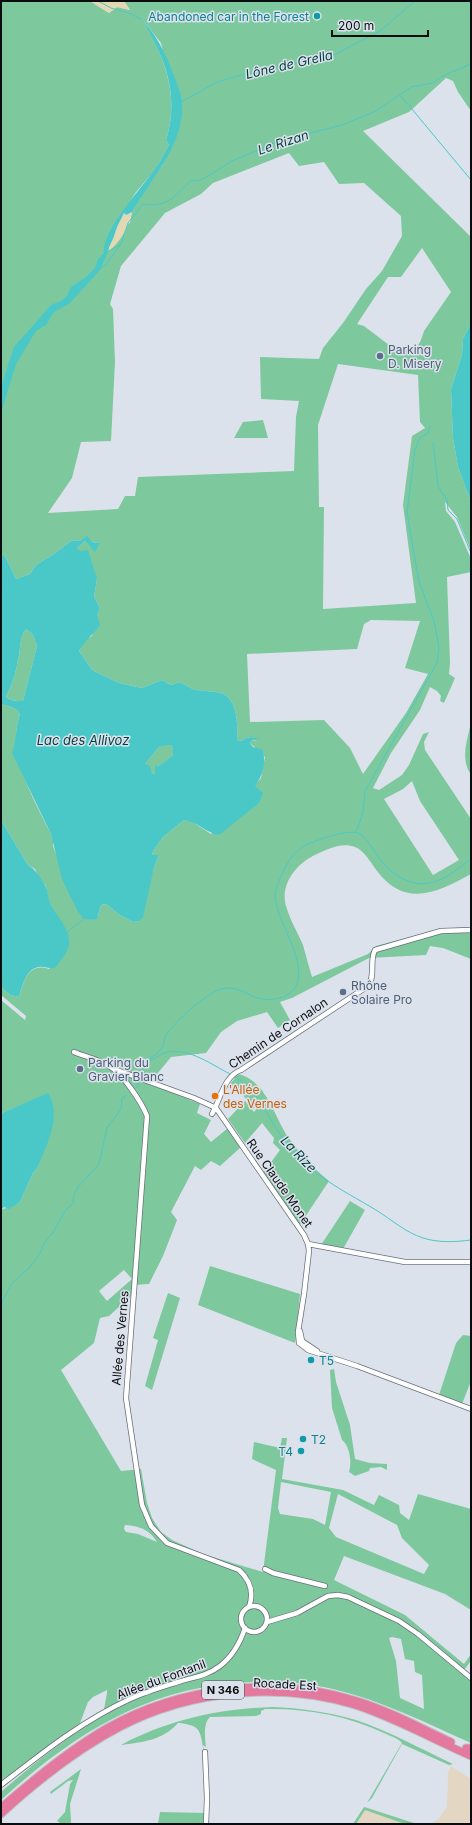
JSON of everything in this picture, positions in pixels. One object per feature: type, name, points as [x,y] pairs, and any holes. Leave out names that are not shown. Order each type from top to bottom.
[{"type":"highway","name":"Rocade Est","points":[[1,1808],[56,1762],[87,1740],[118,1722],[166,1703],[197,1695],[227,1690],[277,1688],[335,1695],[385,1711],[469,1752]]},
{"type":"highway","name":"Rocade Est","points":[[1,1814],[82,1749],[116,1730],[160,1710],[216,1696],[277,1692],[330,1699],[377,1713],[469,1752]]},
{"type":"street","name":"Chemin de Cornalon","points":[[212,1114],[225,1086],[233,1075],[371,982],[372,956],[374,950],[440,931],[471,930]]},
{"type":"street","name":"Allée des Vernes","points":[[74,1052],[114,1069],[133,1092],[145,1110],[147,1116],[126,1398],[142,1505],[151,1526],[167,1544],[238,1569],[247,1580],[251,1588],[252,1599],[257,1607]]},
{"type":"street","points":[[114,1069],[194,1098],[216,1108]]},
{"type":"street","name":"Rue Claude Monet","points":[[216,1108],[304,1235],[308,1244],[307,1274],[300,1323],[302,1341],[322,1354],[471,1409]]},
{"type":"street","points":[[308,1244],[404,1262],[471,1262]]},
{"type":"street","points":[[265,1568],[273,1573],[325,1586]]},
{"type":"street","points":[[266,1622],[297,1613],[328,1596],[338,1595],[348,1597],[399,1621],[418,1634],[471,1678]]},
{"type":"street","points":[[252,1599],[249,1607],[245,1609],[241,1617],[241,1621],[245,1628],[251,1632],[259,1631],[266,1622],[267,1616]]},
{"type":"street","points":[[249,1607],[257,1607],[263,1610],[267,1616],[275,1620]]},
{"type":"street","name":"Allée du Fontanil","points":[[1,1785],[64,1736],[111,1708],[150,1691],[199,1677],[210,1672],[230,1657],[242,1639],[245,1628]]},
{"type":"street","name":"Allée du Fontanil","points":[[242,1639],[251,1632]]},
{"type":"street","points":[[205,1752],[207,1798],[206,1824]]},
{"type":"shaded area","points":[[451,1766],[471,1779],[471,1824],[432,1824],[440,1817],[447,1807],[448,1773]]},
{"type":"shaded area","points":[[366,1807],[397,1818],[417,1824],[356,1824]]},
{"type":"green space","points":[[1,1],[90,1],[109,13],[117,7],[130,10],[124,1],[471,1],[471,111],[458,92],[453,81],[446,78],[409,112],[363,131],[471,237],[471,323],[463,339],[462,355],[451,389],[453,438],[458,467],[471,502],[471,551],[457,517],[445,502],[446,511],[455,522],[471,559],[471,572],[447,577],[450,662],[449,674],[455,678],[444,703],[440,701],[441,696],[437,691],[430,687],[420,710],[391,753],[373,788],[379,790],[402,775],[409,765],[423,734],[429,732],[424,742],[425,750],[471,819],[471,874],[446,887],[434,891],[422,894],[410,893],[399,890],[388,883],[364,854],[355,847],[345,845],[326,850],[302,863],[291,876],[287,884],[285,900],[290,918],[303,945],[312,977],[368,954],[376,946],[440,929],[471,927],[471,959],[443,948],[430,946],[426,955],[369,958],[292,998],[280,1002],[290,1020],[278,1028],[267,1012],[237,1021],[221,1032],[206,1053],[171,1057],[153,1079],[152,1084],[200,1104],[197,1113],[211,1120],[204,1134],[211,1142],[228,1128],[241,1147],[220,1166],[211,1161],[201,1170],[195,1166],[171,1212],[177,1220],[163,1256],[149,1284],[133,1285],[132,1295],[109,1316],[100,1318],[94,1343],[61,1370],[121,1471],[141,1469],[147,1503],[152,1518],[161,1532],[172,1540],[203,1554],[263,1572],[276,1470],[252,1459],[254,1442],[280,1448],[282,1438],[287,1438],[282,1479],[343,1490],[374,1505],[379,1495],[399,1505],[400,1513],[409,1520],[418,1494],[471,1509],[471,1610],[445,1594],[344,1556],[334,1580],[405,1615],[464,1664],[471,1654],[471,1661],[464,1670],[471,1677],[471,1743],[386,1706],[333,1689],[303,1684],[272,1682],[215,1685],[180,1693],[147,1703],[116,1717],[57,1753],[1,1800],[1,1792],[25,1771],[50,1751],[103,1715],[107,1690],[93,1697],[88,1702],[80,1723],[1,1783],[1,1210],[20,1202],[33,1173],[38,1167],[54,1115],[48,1094],[4,1112],[1,1115],[1,1000],[25,1020],[26,1016],[1,995],[1,987],[10,995],[19,997],[28,974],[36,968],[49,969],[67,932],[49,902],[46,886],[38,876],[35,869],[28,865],[1,820],[1,704],[14,708],[20,714],[17,729],[17,744],[19,760],[24,776],[51,834],[53,846],[76,908],[83,917],[92,920],[98,916],[101,905],[106,904],[120,915],[133,922],[139,921],[159,855],[153,855],[152,853],[163,837],[184,820],[191,821],[211,834],[261,778],[265,757],[250,743],[252,740],[257,741],[247,737],[242,741],[237,740],[236,713],[231,700],[227,696],[212,691],[192,689],[182,683],[171,685],[162,680],[142,688],[119,683],[92,670],[79,651],[85,640],[92,636],[100,608],[94,597],[97,579],[77,548],[85,541],[95,551],[99,543],[82,540],[71,541],[36,565],[30,574],[16,579],[5,556],[1,556]],"holes":[[[143,20],[161,43],[181,121],[162,166],[138,201],[132,212],[130,223],[112,230],[136,192],[155,170],[169,145],[166,140],[171,114],[168,78],[155,42]],[[289,153],[299,166],[324,162],[339,184],[364,183],[401,216],[402,236],[382,271],[366,289],[343,323],[323,348],[319,359],[260,357],[261,399],[299,401],[296,417],[294,471],[138,477],[135,496],[125,496],[118,509],[48,513],[72,478],[81,442],[111,441],[115,362],[113,309],[110,304],[121,266],[165,213],[201,194],[213,183]],[[422,248],[451,292],[424,331],[416,349],[389,345],[364,326],[357,324],[388,277],[401,277]],[[338,364],[418,375],[420,422],[425,428],[412,436],[403,505],[416,603],[323,609],[324,507],[319,507],[318,425]],[[371,620],[420,621],[405,668],[428,674],[406,713],[363,774],[350,748],[324,720],[250,722],[247,654],[357,649],[364,624]],[[412,781],[420,801],[459,860],[433,875],[384,799],[403,789]],[[124,1270],[132,1279],[107,1301],[99,1291]],[[281,1482],[331,1492],[325,1525],[313,1519],[280,1514],[278,1508]],[[338,1494],[397,1525],[402,1538],[429,1565],[424,1574],[336,1537],[329,1528]],[[125,1525],[139,1527],[151,1534],[157,1542],[138,1534],[126,1532],[124,1529]],[[392,1637],[401,1639],[405,1659],[414,1661],[415,1672],[422,1675],[424,1709],[400,1698],[396,1661],[389,1638]]]},
{"type":"green space","points":[[263,420],[268,438],[234,438],[243,422]]},
{"type":"green space","points":[[26,629],[33,635],[37,646],[23,701],[16,701],[6,696],[15,674],[21,640]]},
{"type":"green space","points":[[471,727],[471,775],[465,758]]},
{"type":"green space","points":[[167,744],[171,745],[173,755],[161,766],[158,765],[155,773],[152,774],[145,764],[159,747]]},
{"type":"green space","points":[[238,1074],[256,1083],[268,1100],[292,1143],[329,1181],[297,1229],[261,1176],[280,1150],[273,1143],[274,1138],[262,1123],[245,1143],[228,1119],[245,1101],[254,1112],[260,1104],[253,1109],[243,1095],[230,1084],[235,1078],[234,1077]]},
{"type":"green space","points":[[350,1201],[365,1210],[343,1249],[321,1245]]},
{"type":"green space","points":[[210,1266],[300,1294],[295,1343],[198,1305]]},
{"type":"green space","points":[[168,1293],[180,1298],[152,1390],[145,1386],[158,1340],[153,1338]]},
{"type":"green space","points":[[463,1335],[471,1336],[471,1381],[462,1404],[439,1395],[456,1343]]},
{"type":"green space","points":[[334,1369],[336,1382],[350,1425],[355,1459],[370,1463],[387,1464],[387,1470],[381,1467],[370,1468],[369,1471],[355,1476],[349,1472],[349,1450],[342,1440],[332,1408],[330,1370]]},
{"type":"green space","points":[[272,1707],[293,1708],[335,1715],[356,1720],[393,1735],[453,1764],[449,1765],[402,1744],[372,1798],[367,1803],[402,1743],[396,1738],[370,1727],[340,1717],[310,1711],[280,1709],[265,1709],[261,1711],[261,1714],[256,1716],[210,1717],[205,1727],[206,1747],[203,1745],[201,1736],[196,1728],[178,1723],[165,1734],[151,1740],[121,1745],[157,1729],[194,1717],[232,1710]]},
{"type":"green space","points":[[203,1745],[207,1784],[207,1805],[205,1824],[158,1824],[160,1812],[206,1813],[206,1782]]},
{"type":"green space","points":[[81,1769],[70,1804],[71,1822],[70,1824],[59,1824],[60,1823],[57,1821],[65,1812],[70,1784],[73,1780],[68,1781],[51,1794],[50,1792]]},
{"type":"green space","points":[[364,1807],[417,1824],[405,1824],[365,1810],[356,1824],[353,1824]]},
{"type":"sand","points":[[90,1],[124,1],[130,10],[117,7],[109,13]]},
{"type":"sand","points":[[132,212],[128,224],[117,244],[108,252],[114,232],[124,213],[126,215]]},
{"type":"water","points":[[141,18],[162,48],[179,90],[182,103],[178,133],[173,147],[132,212],[126,215],[124,213],[100,270],[69,304],[54,312],[46,325],[36,331],[16,364],[1,413],[1,387],[14,347],[51,305],[61,301],[67,296],[71,287],[86,277],[95,268],[98,259],[104,253],[105,244],[115,222],[155,169],[169,145],[166,140],[170,123],[171,107],[171,92],[168,77],[157,47]]},
{"type":"water","points":[[471,323],[471,502],[458,467],[453,438],[451,389],[462,355],[463,339]]},
{"type":"water","name":"Lac des Allivoz","points":[[87,536],[92,542],[100,543],[95,552],[85,541],[77,548],[80,551],[88,550],[97,579],[94,597],[100,608],[97,615],[100,625],[79,651],[92,670],[119,683],[142,688],[162,680],[171,685],[182,683],[192,689],[218,692],[227,696],[231,700],[236,713],[237,740],[242,741],[247,737],[260,739],[252,740],[250,743],[253,747],[262,749],[264,759],[262,773],[255,786],[263,793],[259,803],[219,835],[184,820],[163,837],[152,853],[153,855],[159,855],[154,868],[143,917],[139,921],[133,922],[120,915],[106,904],[101,905],[97,919],[84,919],[78,912],[62,879],[51,834],[12,753],[20,714],[14,708],[1,704],[1,556],[5,556],[16,579],[30,574],[36,565],[71,541],[82,540]],"holes":[[[26,629],[33,635],[37,646],[23,701],[16,701],[6,696],[15,674],[21,640]],[[171,745],[173,755],[161,765],[155,766],[155,773],[152,774],[150,766],[145,764],[159,747]]]},
{"type":"water","points":[[1,820],[28,865],[35,871],[45,885],[50,903],[68,933],[69,939],[67,951],[55,968],[39,967],[31,971],[25,979],[19,997],[10,995],[1,987]]},
{"type":"water","points":[[48,1093],[54,1111],[54,1121],[49,1140],[38,1167],[33,1173],[20,1202],[9,1209],[4,1207],[1,1210],[1,1115],[4,1112]]},
{"type":"waterway","points":[[98,1],[111,8],[129,13],[141,19]]},
{"type":"waterway","name":"Lône de Grella","points":[[181,102],[217,82],[259,70],[330,57],[380,31],[415,1]]},
{"type":"waterway","name":"Le Rizan","points":[[107,252],[121,244],[128,223],[143,204],[160,204],[166,202],[192,180],[197,181],[205,178],[232,161],[279,141],[342,125],[376,111],[411,87],[432,83],[447,74],[471,64]]},
{"type":"waterway","points":[[401,96],[471,180]]},
{"type":"waterway","name":"Le Rizan","points":[[101,268],[106,265],[120,245]]},
{"type":"waterway","points":[[356,832],[363,813],[365,791],[437,663],[439,648],[434,621],[419,582],[407,513],[415,450],[420,438],[428,433],[430,426]]},
{"type":"waterway","points":[[433,443],[438,486],[447,500],[448,510],[457,519],[471,553]]},
{"type":"waterway","points":[[471,741],[471,755]]},
{"type":"waterway","points":[[141,1077],[145,1062],[161,1049],[164,1045],[165,1036],[191,1009],[207,996],[221,989],[231,988],[240,990],[258,998],[275,999],[286,996],[294,989],[299,976],[296,957],[278,910],[275,895],[276,888],[287,864],[295,853],[302,847],[347,832],[358,833],[366,840],[381,861],[389,869],[398,876],[418,883],[437,881],[454,872],[471,859]]},
{"type":"waterway","points":[[67,932],[84,919]]},
{"type":"waterway","name":"La Rize","points":[[145,1062],[168,1052],[184,1052],[200,1058],[230,1074]]},
{"type":"waterway","name":"La Rize","points":[[235,1077],[251,1090],[263,1106],[279,1133],[295,1153],[316,1172],[338,1188],[376,1210],[404,1229],[423,1238],[453,1242],[471,1240]]},
{"type":"waterway","points":[[136,1088],[141,1080]]},
{"type":"waterway","points":[[1,1305],[11,1284],[30,1267],[39,1255],[45,1242],[54,1231],[65,1211],[73,1203],[74,1195],[78,1187],[99,1164],[107,1128],[121,1109],[122,1098],[127,1095]]},
{"type":"place","name":"Abandoned car in the Forest","points":[[317,16]]},
{"type":"place","name":"Parking D. Misery","points":[[380,356]]},
{"type":"place","name":"Rhône Solaire Pro","points":[[343,992]]},
{"type":"place","name":"Parking du Gravier Blanc","points":[[80,1069]]},
{"type":"place","name":"L'Allée des Vernes","points":[[215,1096]]},
{"type":"place","name":"T5","points":[[311,1360]]},
{"type":"place","name":"T2","points":[[303,1439]]},
{"type":"place","name":"T4","points":[[301,1451]]}]
